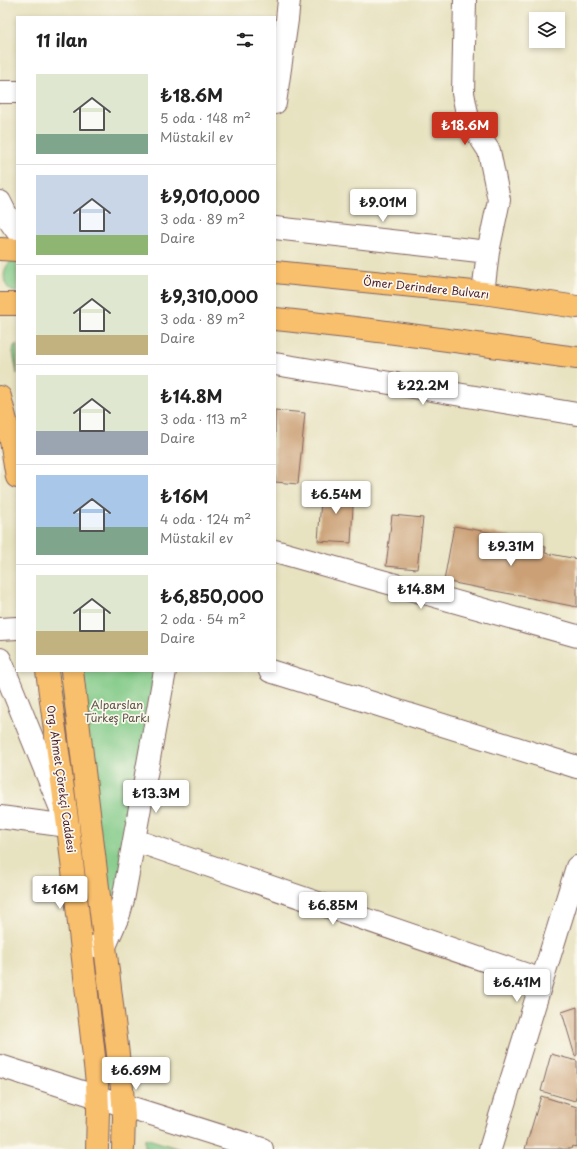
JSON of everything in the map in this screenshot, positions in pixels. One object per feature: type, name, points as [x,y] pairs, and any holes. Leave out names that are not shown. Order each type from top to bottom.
[{"type":"main road","points":[[0,249],[16,250]]},
{"type":"main road","name":"Ömer Derindere Bulvarı","points":[[276,272],[483,293],[577,307]]},
{"type":"main road","points":[[0,304],[16,304]]},
{"type":"main road","points":[[276,319],[415,335],[577,358]]},
{"type":"main road","points":[[0,397],[16,472]]},
{"type":"main road","points":[[0,409],[8,430]]},
{"type":"main road","name":"Org. Ahmet Çörekçi Caddesi","points":[[47,672],[68,826],[98,1097],[97,1149]]},
{"type":"main road","name":"Org. Ahmet Çörekçi Caddesi","points":[[72,672],[106,944],[123,1104],[123,1149]]},
{"type":"street","points":[[276,93],[289,0]]},
{"type":"street","points":[[465,0],[463,93],[468,119],[489,151],[500,200],[488,252],[483,293]]},
{"type":"street","points":[[0,92],[16,92]]},
{"type":"street","points":[[0,202],[9,220],[16,229]]},
{"type":"street","points":[[276,228],[488,252]]},
{"type":"street","points":[[276,364],[577,414]]},
{"type":"street","points":[[276,551],[577,636]]},
{"type":"street","points":[[0,629],[16,628]]},
{"type":"street","points":[[0,659],[68,826],[0,817]]},
{"type":"street","points":[[82,947],[106,944],[119,914],[123,900],[165,672]]},
{"type":"street","points":[[273,672],[577,767]]},
{"type":"street","points":[[134,840],[542,980]]},
{"type":"street","points":[[490,1149],[577,867]]},
{"type":"street","points":[[0,1066],[262,1149]]},
{"type":"green space","points":[[16,260],[16,292],[11,291],[7,287],[4,276],[7,265],[11,261]]},
{"type":"green space","points":[[16,345],[16,368],[13,352],[14,346]]},
{"type":"green space","points":[[57,672],[62,672],[94,944],[91,944]]},
{"type":"green space","name":"Alparslan Türkeş Parkı","points":[[72,672],[165,672],[106,944]]},
{"type":"green space","points":[[145,1138],[180,1149],[145,1149]]},
{"type":"building","points":[[276,410],[305,413],[298,484],[276,482]]},
{"type":"building","points":[[322,487],[354,489],[351,543],[318,541]]},
{"type":"building","points":[[392,515],[423,518],[417,569],[386,566]]},
{"type":"building","points":[[454,526],[511,536],[510,540],[546,547],[545,553],[577,559],[577,607],[444,581]]},
{"type":"building","points":[[577,1007],[577,1055],[575,1056],[562,1012]]},
{"type":"building","points":[[551,1054],[577,1061],[577,1095],[575,1101],[541,1091]]},
{"type":"building","points":[[541,1096],[577,1107],[577,1147],[572,1146],[571,1149],[525,1149]]}]
